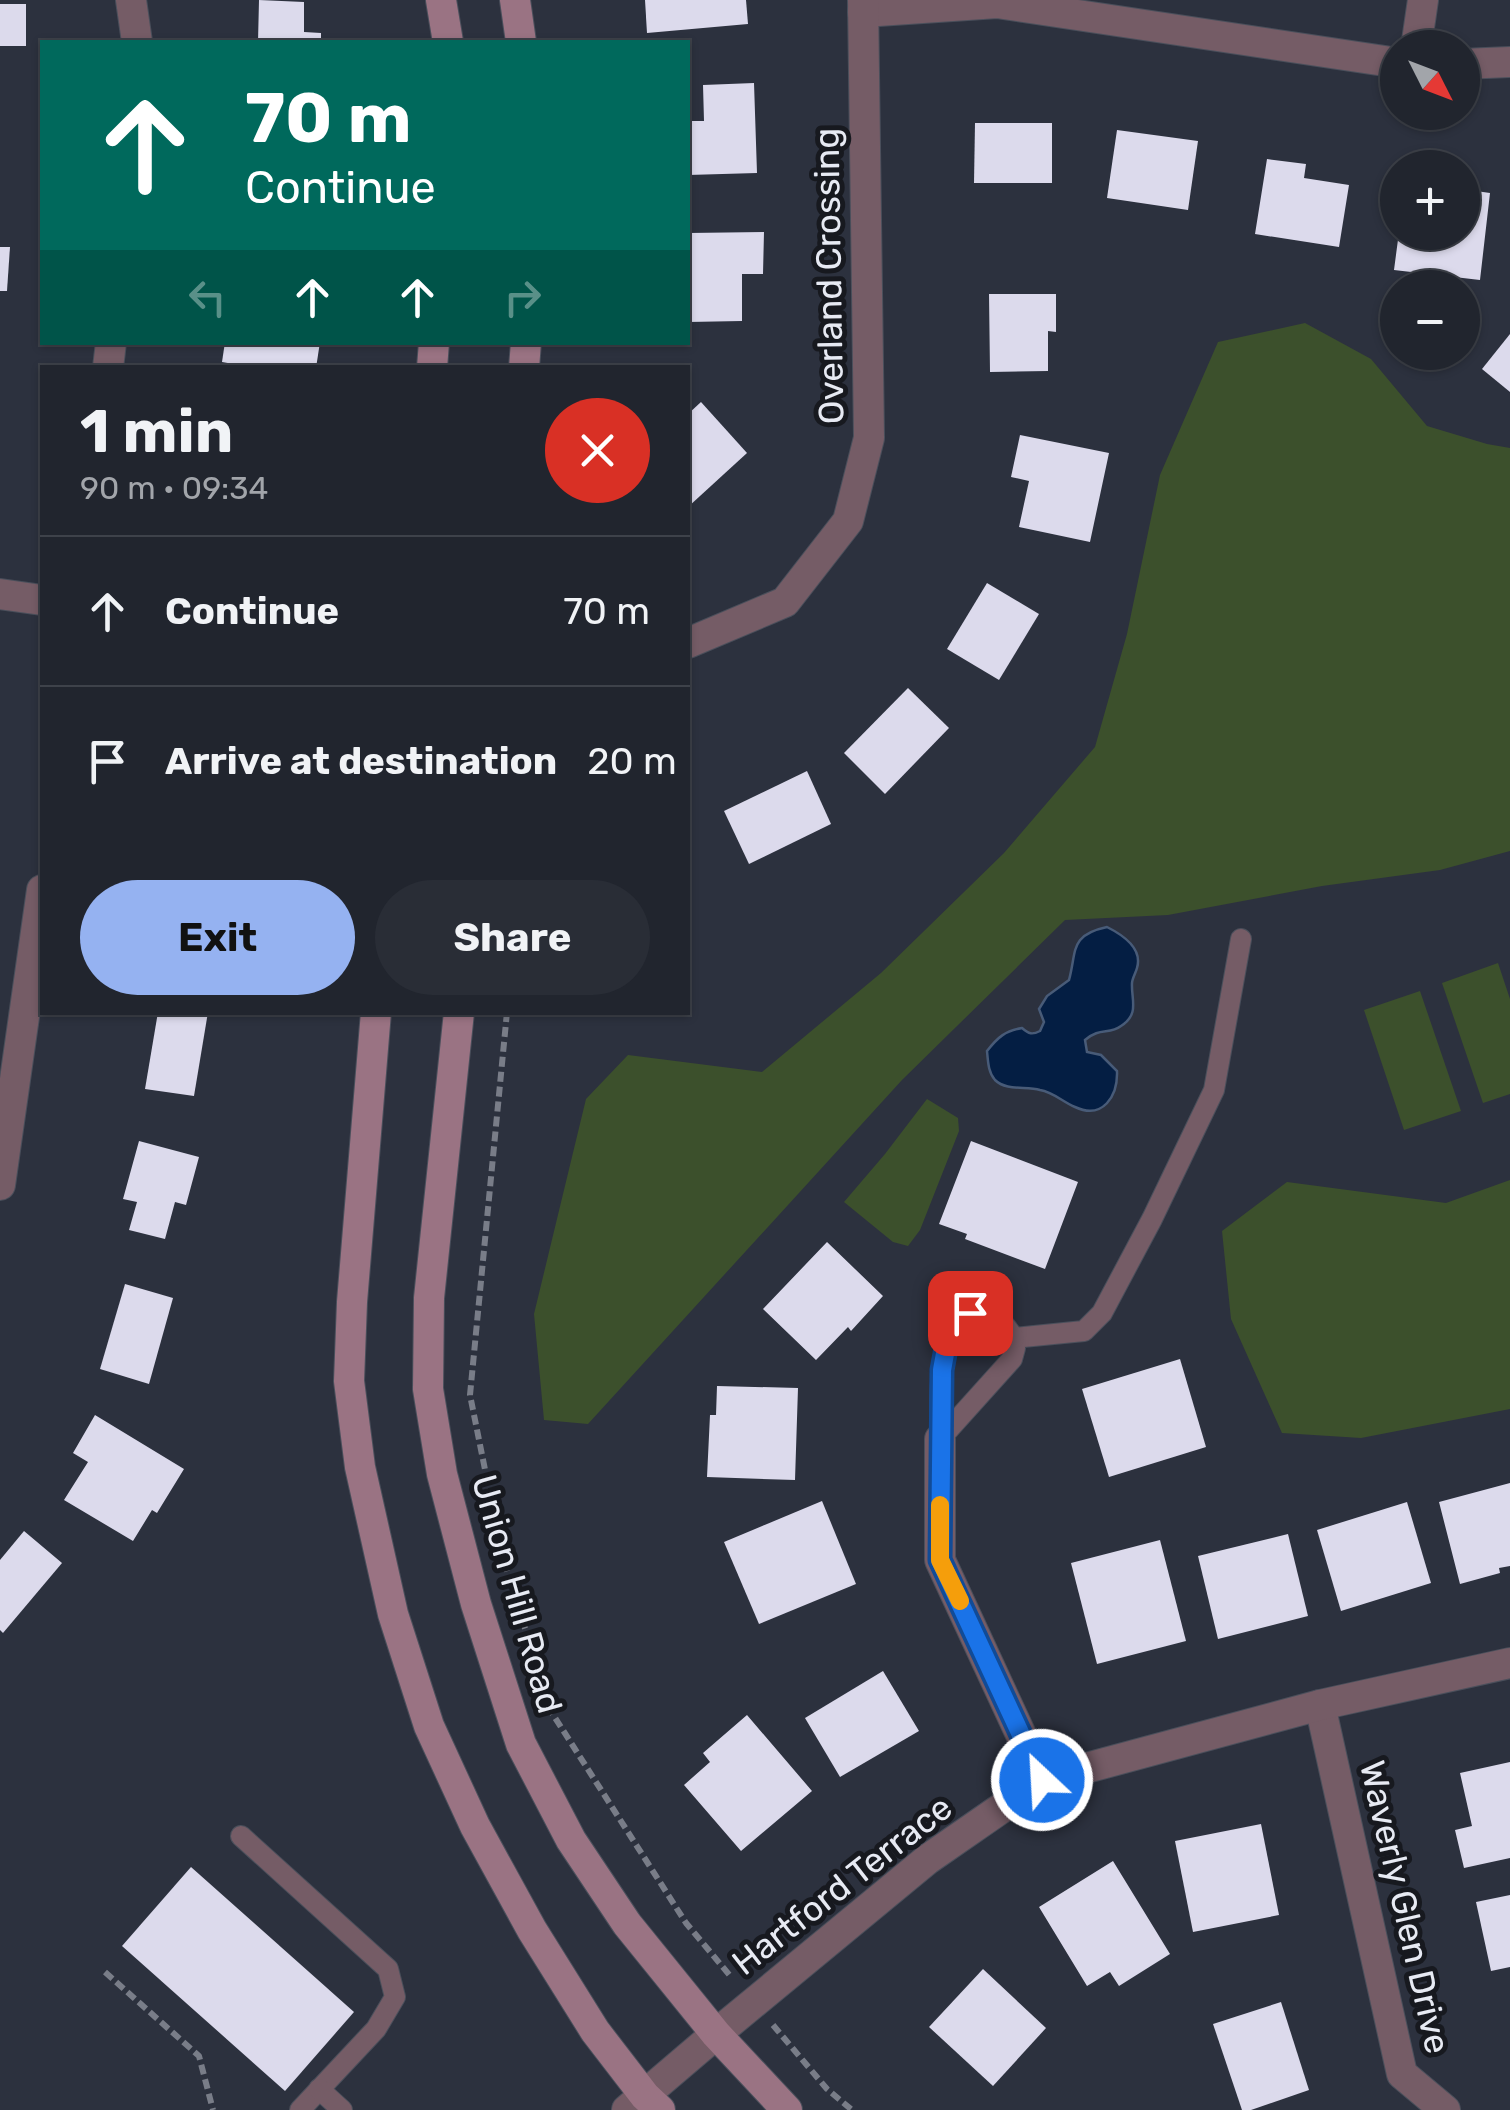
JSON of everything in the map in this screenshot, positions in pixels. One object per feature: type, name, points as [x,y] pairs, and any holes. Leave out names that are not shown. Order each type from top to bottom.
[{"type":"street","points":[[131,0],[137,40]]},
{"type":"street","points":[[441,0],[448,40]]},
{"type":"street","points":[[515,0],[522,40]]},
{"type":"street","points":[[1419,30],[1423,0]]},
{"type":"street","points":[[863,6],[996,3],[1380,61]]},
{"type":"street","name":"Overland Crossing","points":[[690,642],[785,602],[848,521],[870,438],[863,6]]},
{"type":"street","points":[[1480,63],[1510,62]]},
{"type":"street","points":[[0,594],[40,600]]},
{"type":"street","points":[[0,1185],[40,904]]},
{"type":"street","points":[[376,1015],[349,1381],[360,1468],[393,1614],[429,1726],[475,1826],[532,1930],[644,2105]]},
{"type":"street","name":"Union Hill Road","points":[[459,1015],[429,1298],[428,1388],[442,1474],[476,1604],[522,1744],[571,1840],[617,1910],[716,2034],[787,2110]]},
{"type":"street","points":[[940,1439],[940,1560],[1042,1780]]},
{"type":"street","name":"Hartford Terrace","points":[[644,2105],[716,2034],[928,1859],[1042,1780],[1320,1705],[1510,1663]]},
{"type":"street","name":"Waverly Glen Drive","points":[[1320,1705],[1402,2074],[1445,2110]]},
{"type":"lane","points":[[1014,1338],[1084,1331],[1102,1313],[1214,1090],[1241,939]]},
{"type":"lane","points":[[970,1313],[990,1313],[1002,1320],[1014,1338],[1012,1359],[940,1439],[942,1370],[949,1332],[960,1318],[970,1313]]},
{"type":"lane","points":[[241,1836],[388,1970],[395,1998],[376,2029],[300,2110]]},
{"type":"lane","points":[[319,2090],[342,2110]]},
{"type":"path","points":[[506,1015],[470,1396],[503,1559],[552,1713],[686,1923],[827,2089],[852,2110]]},
{"type":"path","points":[[106,1972],[199,2056],[213,2110]]},
{"type":"green space","points":[[1305,323],[1371,359],[1427,426],[1510,448],[1510,851],[1440,870],[1322,886],[1168,915],[1065,920],[902,1080],[588,1424],[544,1420],[534,1314],[586,1099],[628,1055],[762,1072],[881,973],[1004,853],[1095,747],[1127,634],[1160,475],[1218,342]]},
{"type":"green space","points":[[1498,963],[1510,999],[1510,1094],[1483,1103],[1442,983]]},
{"type":"green space","points":[[1420,991],[1461,1111],[1404,1130],[1364,1010]]},
{"type":"green space","points":[[927,1099],[958,1118],[959,1131],[920,1230],[908,1246],[893,1242],[844,1202]]},
{"type":"green space","points":[[1510,1180],[1510,1409],[1361,1438],[1282,1433],[1231,1319],[1222,1231],[1287,1182],[1446,1203]]},
{"type":"water","points":[[1107,927],[1130,943],[1138,961],[1132,981],[1131,1016],[1117,1029],[1085,1040],[1087,1052],[1101,1055],[1117,1071],[1112,1097],[1101,1108],[1085,1110],[1045,1091],[1010,1087],[995,1080],[987,1051],[1011,1031],[1040,1031],[1044,1022],[1039,1009],[1047,996],[1069,980],[1080,940]]},
{"type":"building","points":[[259,0],[304,2],[304,32],[321,33],[321,40],[258,40]]},
{"type":"building","points":[[645,0],[746,0],[748,24],[647,33]]},
{"type":"building","points":[[0,4],[26,4],[26,46],[0,46]]},
{"type":"building","points":[[754,83],[757,173],[690,175],[690,121],[704,121],[703,85]]},
{"type":"building","points":[[975,123],[1052,123],[1052,183],[974,183]]},
{"type":"building","points":[[1117,130],[1198,141],[1188,210],[1107,198]]},
{"type":"building","points":[[1267,159],[1306,164],[1304,178],[1349,185],[1339,247],[1255,234]]},
{"type":"building","points":[[1480,192],[1490,193],[1480,280],[1480,270],[1394,270],[1397,250],[1480,250]]},
{"type":"building","points":[[764,232],[763,274],[742,274],[742,321],[690,322],[690,233]]},
{"type":"building","points":[[0,247],[10,247],[7,291],[0,291]]},
{"type":"building","points":[[989,294],[1056,294],[1056,332],[1048,331],[1048,371],[990,372]]},
{"type":"building","points":[[1510,334],[1510,392],[1482,369]]},
{"type":"building","points":[[225,345],[320,345],[316,365],[222,362]]},
{"type":"building","points":[[701,402],[747,453],[690,505],[690,412]]},
{"type":"building","points":[[1020,435],[1109,453],[1090,542],[1019,527],[1029,481],[1011,477]]},
{"type":"building","points":[[987,583],[1039,614],[999,680],[947,649]]},
{"type":"building","points":[[908,688],[949,728],[885,794],[844,753]]},
{"type":"building","points":[[807,771],[831,824],[749,864],[724,811]]},
{"type":"building","points":[[157,1015],[208,1015],[194,1096],[145,1089]]},
{"type":"building","points":[[139,1141],[199,1157],[186,1205],[175,1202],[165,1239],[129,1230],[137,1202],[123,1199]]},
{"type":"building","points":[[971,1141],[1078,1182],[1045,1269],[965,1239],[967,1234],[939,1224]]},
{"type":"building","points":[[827,1242],[883,1296],[851,1331],[848,1327],[816,1360],[763,1309]]},
{"type":"building","points":[[125,1284],[173,1298],[149,1384],[100,1369]]},
{"type":"building","points":[[1180,1359],[1206,1447],[1109,1477],[1082,1389]]},
{"type":"building","points":[[717,1386],[798,1388],[795,1480],[707,1477],[710,1415],[716,1415]]},
{"type":"building","points":[[95,1415],[184,1469],[157,1513],[152,1510],[133,1541],[64,1500],[88,1462],[73,1453]]},
{"type":"building","points":[[1510,1483],[1510,1566],[1499,1568],[1500,1573],[1460,1584],[1439,1502]]},
{"type":"building","points":[[822,1501],[856,1584],[759,1624],[724,1542]]},
{"type":"building","points":[[1407,1502],[1431,1583],[1341,1611],[1317,1530]]},
{"type":"building","points":[[24,1531],[62,1563],[3,1633],[0,1560]]},
{"type":"building","points":[[1288,1534],[1308,1616],[1218,1639],[1198,1556]]},
{"type":"building","points":[[1160,1540],[1186,1641],[1097,1664],[1071,1563]]},
{"type":"building","points":[[883,1671],[919,1731],[840,1777],[805,1718]]},
{"type":"building","points":[[747,1715],[812,1791],[741,1851],[684,1785],[710,1762],[703,1753]]},
{"type":"building","points":[[1510,1762],[1510,1858],[1464,1868],[1455,1830],[1472,1826],[1460,1773]]},
{"type":"building","points":[[1261,1824],[1279,1915],[1193,1932],[1175,1841]]},
{"type":"building","points":[[1113,1861],[1170,1954],[1119,1986],[1110,1972],[1087,1986],[1039,1907]]},
{"type":"building","points":[[191,1867],[354,2012],[285,2091],[122,1946]]},
{"type":"building","points":[[1510,1895],[1510,1967],[1491,1971],[1476,1902]]},
{"type":"building","points":[[983,1969],[1046,2028],[993,2086],[929,2027]]},
{"type":"building","points":[[1281,2002],[1309,2090],[1242,2110],[1213,2024]]},
{"type":"slow traffic","points":[[940,1505],[940,1560],[960,1601]]},
{"type":"route","points":[[970,1313],[960,1318],[949,1332],[942,1370],[940,1560],[1042,1780]]}]
